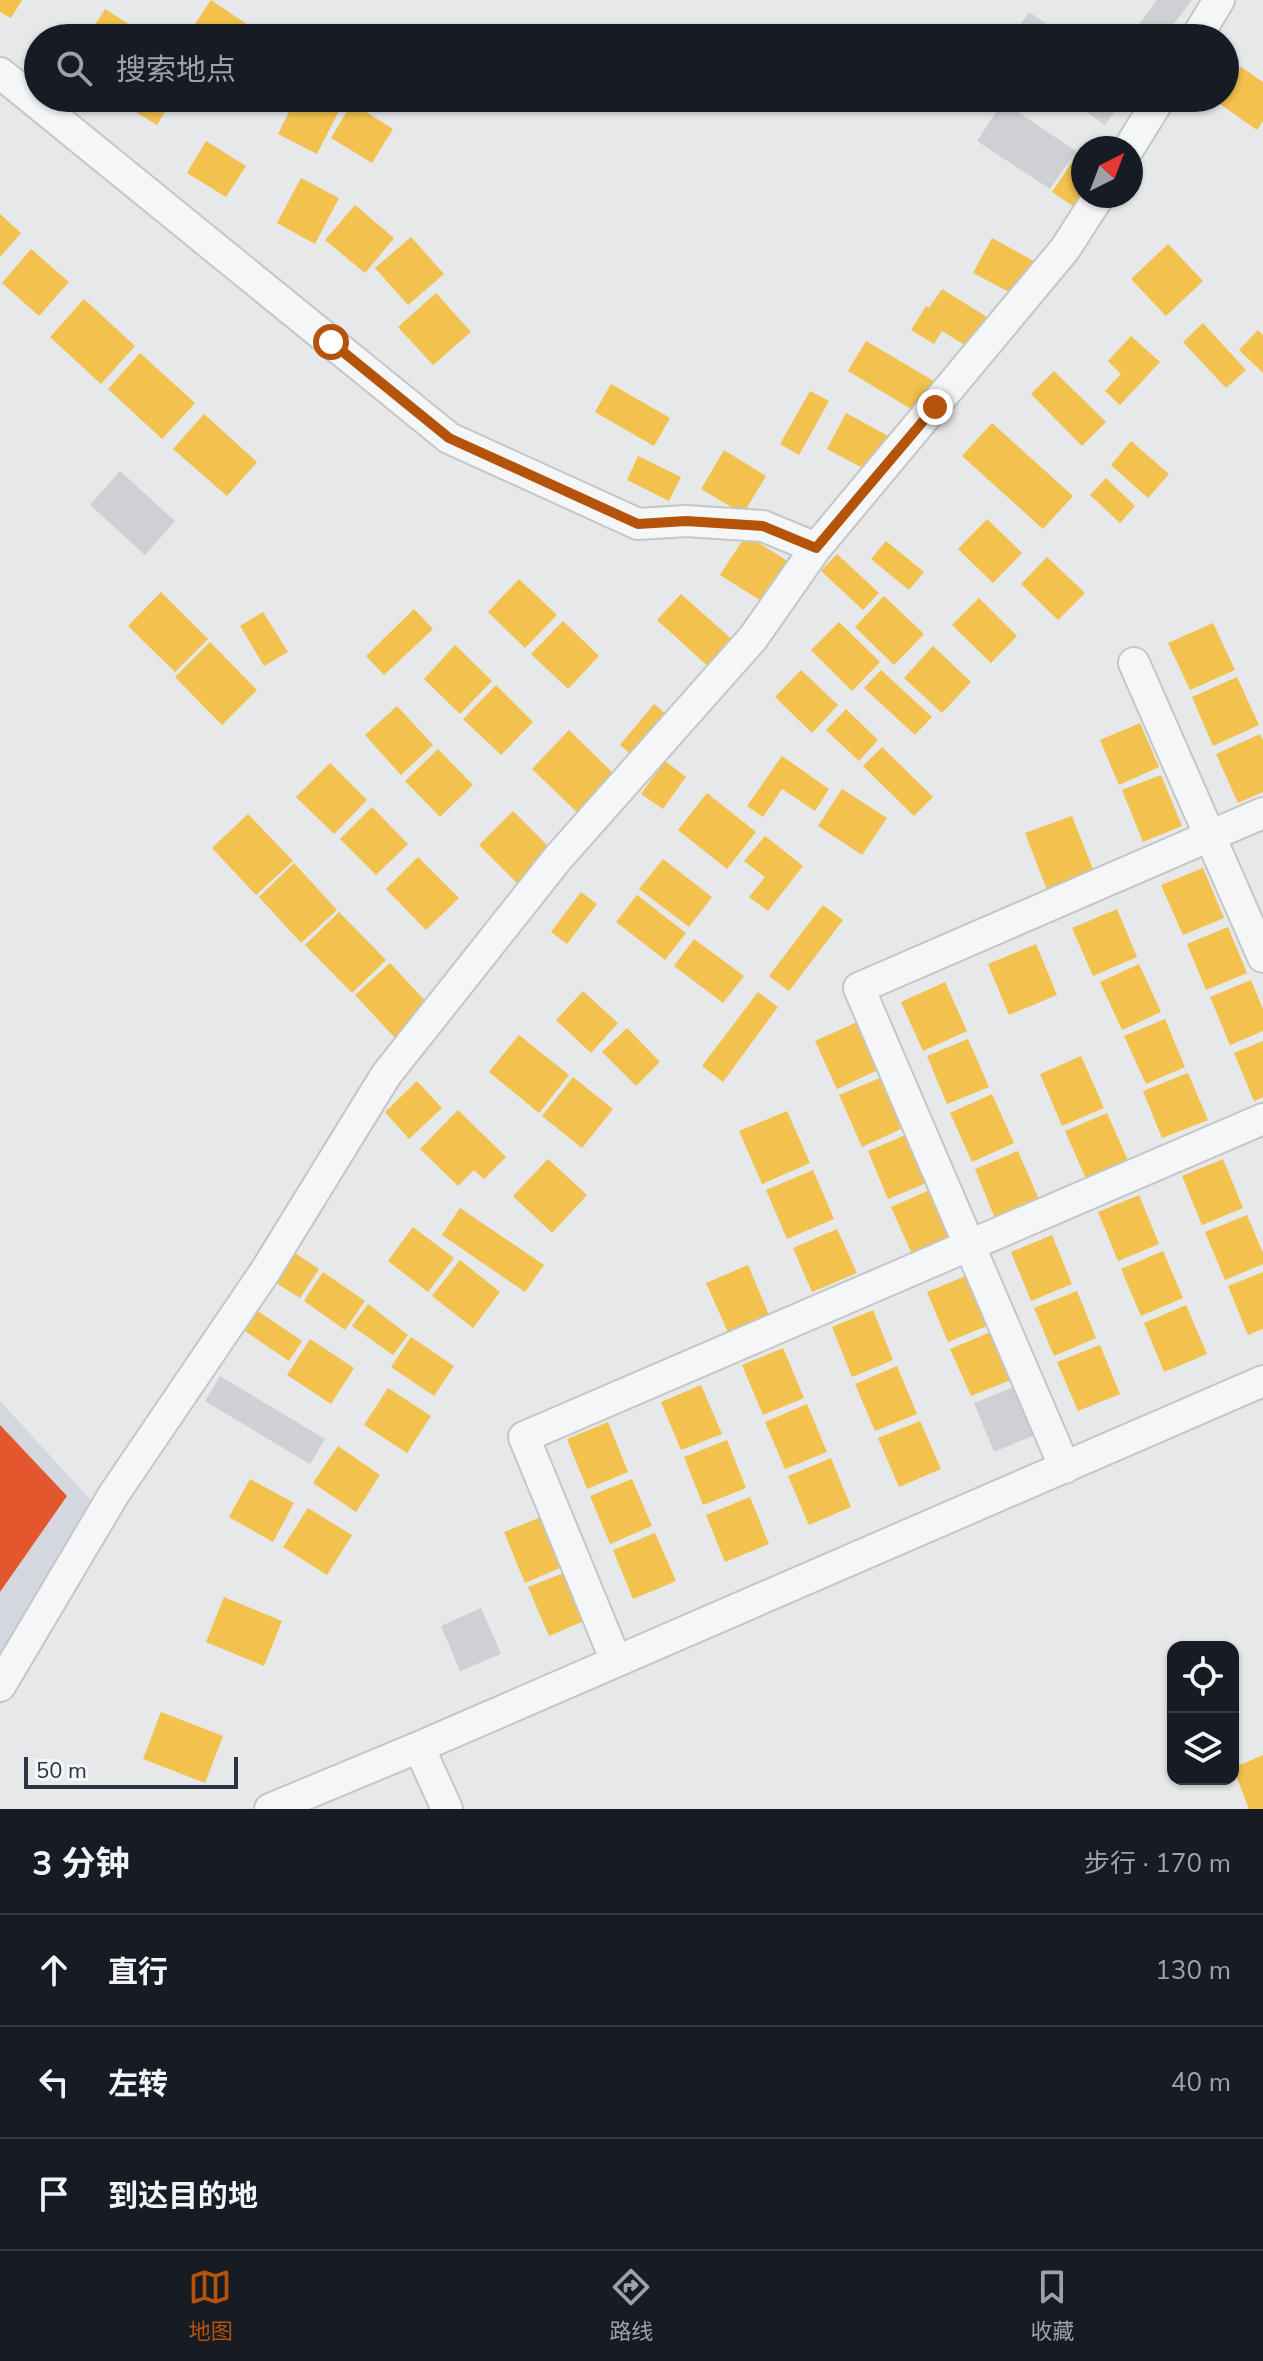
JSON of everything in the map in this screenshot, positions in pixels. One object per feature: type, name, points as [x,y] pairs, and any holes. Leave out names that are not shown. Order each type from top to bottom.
[{"type":"street","points":[[1204,24],[1219,0]]},
{"type":"street","points":[[0,73],[24,93]]},
{"type":"street","points":[[48,112],[449,438],[638,524],[686,521],[763,526],[816,548]]},
{"type":"street","points":[[1136,136],[1151,112]]},
{"type":"street","points":[[0,1686],[114,1494],[266,1270],[386,1075],[558,858],[753,638],[816,548],[1065,249],[1091,208]]},
{"type":"street","points":[[1134,663],[1263,957]]},
{"type":"street","points":[[1065,1468],[859,988],[1263,813]]},
{"type":"street","points":[[616,1661],[524,1437],[1263,1119]]},
{"type":"street","points":[[270,1809],[1263,1381]]},
{"type":"street","points":[[419,1747],[447,1809]]},
{"type":"shaded area","points":[[0,1401],[98,1508],[0,1663]]},
{"type":"building: 住宅","points":[[0,0],[22,0],[11,18],[0,12]]},
{"type":"building: 住宅","points":[[211,0],[247,24],[195,24]]},
{"type":"building: 住宅","points":[[105,9],[129,24],[96,24]]},
{"type":"building: 住宅","points":[[1241,67],[1263,82],[1263,121],[1257,130],[1231,112],[1239,112]]},
{"type":"building: 住宅","points":[[136,112],[165,112],[157,125]]},
{"type":"building: 住宅","points":[[289,112],[338,112],[317,154],[278,134]]},
{"type":"building: 住宅","points":[[347,112],[366,112],[393,129],[372,163],[331,138]]},
{"type":"building: 住宅","points":[[206,141],[246,166],[226,197],[187,173]]},
{"type":"building: 住宅","points":[[1071,164],[1071,205],[1052,192]]},
{"type":"building: 住宅","points":[[301,178],[339,198],[315,244],[277,223]]},
{"type":"building: 住宅","points":[[355,205],[394,238],[365,273],[325,240]]},
{"type":"building: 住宅","points":[[0,214],[21,233],[0,257]]},
{"type":"building: 住宅","points":[[411,237],[444,274],[408,305],[375,268]]},
{"type":"building: 住宅","points":[[992,238],[1034,261],[1015,295],[973,273]]},
{"type":"building: 住宅","points":[[1168,244],[1203,281],[1166,316],[1131,279]]},
{"type":"building: 住宅","points":[[31,249],[69,282],[39,316],[2,283]]},
{"type":"building: 住宅","points":[[942,289],[987,317],[968,347],[942,331],[934,344],[911,330],[926,306],[929,308]]},
{"type":"building: 住宅","points":[[436,293],[471,332],[433,365],[398,327]]},
{"type":"building: 住宅","points":[[84,299],[135,346],[101,384],[50,337]]},
{"type":"building: 住宅","points":[[1203,323],[1246,370],[1226,388],[1183,342]]},
{"type":"building: 住宅","points":[[1258,330],[1263,335],[1263,373],[1239,350]]},
{"type":"building: 住宅","points":[[1131,336],[1160,362],[1120,405],[1105,391],[1121,374],[1108,361]]},
{"type":"building: 住宅","points":[[866,341],[939,384],[921,415],[848,371]]},
{"type":"building: 住宅","points":[[140,353],[195,403],[162,439],[108,389]]},
{"type":"building: 住宅","points":[[1054,371],[1106,422],[1082,446],[1031,394]]},
{"type":"building: 住宅","points":[[611,384],[670,418],[654,446],[595,412]]},
{"type":"building: 住宅","points":[[810,391],[829,401],[799,455],[780,444]]},
{"type":"building: 住宅","points":[[846,413],[890,437],[870,472],[827,449]]},
{"type":"building: 住宅","points":[[204,414],[257,462],[227,496],[173,449]]},
{"type":"building: 住宅","points":[[992,423],[1073,496],[1043,529],[962,456]]},
{"type":"building: 住宅","points":[[1131,441],[1169,474],[1148,498],[1111,465]]},
{"type":"building: 住宅","points":[[724,450],[766,476],[743,514],[701,489]]},
{"type":"building: 住宅","points":[[638,456],[681,477],[669,501],[627,480]]},
{"type":"building: 住宅","points":[[1106,478],[1135,506],[1120,523],[1090,495]]},
{"type":"building: 住宅","points":[[987,519],[1022,553],[993,583],[958,549]]},
{"type":"building: 住宅","points":[[746,535],[789,562],[763,602],[720,575]]},
{"type":"building: 住宅","points":[[886,541],[924,572],[909,590],[871,559]]},
{"type":"building: 住宅","points":[[837,554],[879,593],[863,610],[821,571]]},
{"type":"building: 住宅","points":[[1047,557],[1085,593],[1058,620],[1021,584]]},
{"type":"building: 住宅","points":[[519,579],[557,615],[525,648],[488,612]]},
{"type":"building: 住宅","points":[[161,592],[208,639],[175,672],[128,626]]},
{"type":"building: 住宅","points":[[681,594],[735,642],[711,669],[657,620]]},
{"type":"building: 住宅","points":[[884,596],[924,634],[894,665],[855,627]]},
{"type":"building: 住宅","points":[[979,598],[1017,636],[991,663],[952,625]]},
{"type":"building: 住宅","points":[[414,609],[433,629],[384,675],[366,656]]},
{"type":"building: 住宅","points":[[263,612],[288,652],[264,666],[240,626]]},
{"type":"building: 住宅","points":[[563,621],[599,656],[568,689],[531,654]]},
{"type":"building: 住宅","points":[[839,622],[880,662],[852,691],[811,650]]},
{"type":"building: 住宅","points":[[1213,623],[1235,670],[1190,690],[1168,643]]},
{"type":"building: 住宅","points":[[210,642],[257,690],[222,725],[175,677]]},
{"type":"building: 住宅","points":[[455,645],[492,681],[460,714],[424,679]]},
{"type":"building: 住宅","points":[[933,646],[971,682],[942,713],[904,678]]},
{"type":"building: 住宅","points":[[801,670],[838,705],[812,733],[775,697]]},
{"type":"building: 住宅","points":[[881,670],[932,717],[915,735],[864,688]]},
{"type":"building: 住宅","points":[[1237,677],[1259,725],[1213,746],[1192,697]]},
{"type":"building: 住宅","points":[[496,685],[533,722],[501,755],[463,719]]},
{"type":"building: 住宅","points":[[654,704],[671,718],[637,759],[620,745]]},
{"type":"building: 住宅","points":[[397,706],[433,745],[401,775],[365,735]]},
{"type":"building: 住宅","points":[[846,709],[878,740],[859,761],[826,730]]},
{"type":"building: 住宅","points":[[1140,723],[1159,767],[1119,785],[1100,740]]},
{"type":"building: 住宅","points":[[569,730],[618,778],[581,816],[532,769]]},
{"type":"building: 住宅","points":[[1260,734],[1263,740],[1263,792],[1238,803],[1216,754]]},
{"type":"building: 住宅","points":[[882,747],[933,797],[914,816],[863,766]]},
{"type":"building: 住宅","points":[[438,749],[473,785],[440,817],[405,781]]},
{"type":"building: 住宅","points":[[782,756],[829,789],[815,811],[782,789],[763,817],[747,806]]},
{"type":"building: 住宅","points":[[665,761],[686,777],[663,809],[641,794]]},
{"type":"building: 住宅","points":[[330,763],[367,800],[334,834],[296,797]]},
{"type":"building: 住宅","points":[[1161,775],[1182,826],[1143,842],[1122,790]]},
{"type":"building: 住宅","points":[[842,789],[887,818],[862,855],[818,826]]},
{"type":"building: 住宅","points":[[707,793],[756,832],[727,869],[678,830]]},
{"type":"building: 住宅","points":[[372,807],[408,844],[376,875],[340,839]]},
{"type":"building: 住宅","points":[[513,811],[551,849],[517,883],[479,845]]},
{"type":"building: 住宅","points":[[248,814],[293,861],[256,895],[212,848]]},
{"type":"building: 住宅","points":[[1072,816],[1094,872],[1047,890],[1025,833]]},
{"type":"building: 住宅","points":[[765,836],[803,866],[768,911],[749,897],[765,877],[744,861]]},
{"type":"building: 住宅","points":[[418,857],[459,898],[426,930],[386,889]]},
{"type":"building: 住宅","points":[[663,859],[712,897],[689,927],[639,889]]},
{"type":"building: 住宅","points":[[294,863],[337,910],[301,943],[259,897]]},
{"type":"building: 住宅","points":[[1203,868],[1224,918],[1183,935],[1161,885]]},
{"type":"building: 住宅","points":[[581,892],[597,904],[567,944],[551,932]]},
{"type":"building: 住宅","points":[[637,895],[686,933],[665,960],[616,922]]},
{"type":"building: 住宅","points":[[823,905],[843,920],[789,991],[769,976]]},
{"type":"building: 住宅","points":[[1117,909],[1137,957],[1093,976],[1072,928]]},
{"type":"building: 住宅","points":[[339,912],[386,960],[352,993],[305,945]]},
{"type":"building: 住宅","points":[[1228,927],[1247,973],[1206,990],[1187,944]]},
{"type":"building: 住宅","points":[[694,939],[744,976],[723,1003],[674,966]]},
{"type":"building: 住宅","points":[[1036,944],[1057,995],[1009,1015],[988,964]]},
{"type":"building: 住宅","points":[[390,963],[431,1007],[396,1039],[355,995]]},
{"type":"building: 住宅","points":[[1139,964],[1161,1012],[1122,1030],[1100,982]]},
{"type":"building: 住宅","points":[[1251,980],[1263,1009],[1263,1031],[1230,1045],[1210,997]]},
{"type":"building: 住宅","points":[[945,982],[967,1031],[923,1051],[901,1002]]},
{"type":"building: 住宅","points":[[583,991],[618,1023],[591,1053],[556,1020]]},
{"type":"building: 住宅","points":[[758,992],[778,1007],[723,1082],[702,1066]]},
{"type":"building: 住宅","points":[[1165,1019],[1185,1067],[1146,1084],[1124,1036]]},
{"type":"building: 住宅","points":[[857,1022],[878,1070],[837,1089],[815,1041]]},
{"type":"building: 住宅","points":[[627,1028],[660,1062],[636,1086],[602,1052]]},
{"type":"building: 住宅","points":[[519,1035],[569,1075],[539,1113],[489,1072]]},
{"type":"building: 住宅","points":[[968,1039],[989,1087],[947,1104],[927,1056]]},
{"type":"building: 住宅","points":[[1263,1041],[1263,1097],[1254,1101],[1234,1053]]},
{"type":"building: 住宅","points":[[1081,1056],[1104,1108],[1062,1126],[1040,1074]]},
{"type":"building: 住宅","points":[[1188,1073],[1208,1120],[1162,1138],[1143,1091]]},
{"type":"building: 住宅","points":[[573,1077],[613,1109],[582,1148],[542,1116]]},
{"type":"building: 住宅","points":[[880,1078],[903,1128],[862,1147],[839,1095]]},
{"type":"building: 住宅","points":[[417,1081],[442,1108],[409,1139],[385,1112]]},
{"type":"building: 住宅","points":[[992,1094],[1014,1143],[972,1162],[950,1113]]},
{"type":"building: 住宅","points":[[458,1110],[506,1157],[484,1179],[474,1170],[458,1186],[420,1149]]},
{"type":"building: 住宅","points":[[787,1111],[810,1163],[762,1184],[739,1131]]},
{"type":"building: 住宅","points":[[1107,1113],[1129,1163],[1087,1181],[1065,1131]]},
{"type":"building: 住宅","points":[[908,1134],[929,1182],[888,1199],[868,1151]]},
{"type":"building: 住宅","points":[[1018,1151],[1040,1202],[996,1221],[975,1169]]},
{"type":"building: 住宅","points":[[548,1159],[587,1195],[552,1233],[513,1196]]},
{"type":"building: 住宅","points":[[1223,1159],[1243,1208],[1202,1225],[1182,1176]]},
{"type":"building: 住宅","points":[[813,1170],[834,1219],[787,1239],[766,1190]]},
{"type":"building: 住宅","points":[[932,1189],[952,1235],[912,1254],[891,1207]]},
{"type":"building: 住宅","points":[[1139,1195],[1159,1244],[1118,1261],[1098,1212]]},
{"type":"building: 住宅","points":[[460,1208],[544,1265],[525,1292],[442,1235]]},
{"type":"building: 住宅","points":[[1247,1215],[1263,1253],[1263,1264],[1225,1280],[1205,1232]]},
{"type":"building: 住宅","points":[[413,1227],[454,1258],[428,1292],[388,1261]]},
{"type":"building: 住宅","points":[[837,1229],[857,1273],[812,1292],[793,1248]]},
{"type":"building: 住宅","points":[[1052,1235],[1072,1284],[1031,1301],[1011,1252]]},
{"type":"building: 住宅","points":[[1163,1251],[1183,1298],[1141,1316],[1121,1269]]},
{"type":"building: 住宅","points":[[295,1253],[319,1269],[300,1298],[276,1283]]},
{"type":"building: 住宅","points":[[460,1260],[500,1292],[473,1328],[432,1296]]},
{"type":"building: 住宅","points":[[748,1265],[769,1315],[728,1332],[706,1283]]},
{"type":"building: 住宅","points":[[323,1272],[365,1301],[345,1330],[304,1301]]},
{"type":"building: 住宅","points":[[1263,1272],[1263,1329],[1248,1335],[1228,1286]]},
{"type":"building: 住宅","points":[[968,1275],[989,1325],[948,1342],[927,1292]]},
{"type":"building: 住宅","points":[[1077,1291],[1096,1338],[1054,1356],[1034,1308]]},
{"type":"building: 住宅","points":[[368,1304],[408,1335],[393,1355],[352,1326]]},
{"type":"building: 住宅","points":[[1186,1305],[1207,1354],[1164,1372],[1144,1323]]},
{"type":"building: 住宅","points":[[873,1310],[893,1360],[852,1377],[832,1327]]},
{"type":"building: 住宅","points":[[258,1311],[302,1341],[289,1361],[245,1331]]},
{"type":"building: 住宅","points":[[993,1331],[1013,1379],[971,1396],[950,1349]]},
{"type":"building: 住宅","points":[[411,1337],[454,1366],[434,1396],[391,1367]]},
{"type":"building: 住宅","points":[[310,1339],[354,1368],[331,1404],[287,1375]]},
{"type":"building: 住宅","points":[[1100,1345],[1120,1394],[1078,1411],[1057,1362]]},
{"type":"building: 住宅","points":[[783,1348],[804,1398],[763,1415],[742,1365]]},
{"type":"building: 住宅","points":[[897,1366],[917,1414],[875,1431],[855,1384]]},
{"type":"building: 住宅","points":[[701,1385],[722,1434],[681,1450],[661,1402]]},
{"type":"building: 住宅","points":[[388,1388],[431,1416],[407,1453],[364,1425]]},
{"type":"building: 住宅","points":[[807,1404],[827,1452],[785,1469],[765,1422]]},
{"type":"building: 住宅","points":[[920,1421],[941,1469],[899,1487],[878,1438]]},
{"type":"building: 住宅","points":[[608,1422],[628,1472],[587,1489],[567,1439]]},
{"type":"building: 住宅","points":[[727,1440],[746,1488],[703,1505],[684,1457]]},
{"type":"building: 住宅","points":[[338,1446],[380,1475],[356,1512],[313,1483]]},
{"type":"building: 住宅","points":[[831,1458],[851,1507],[809,1525],[788,1476]]},
{"type":"building: 住宅","points":[[250,1479],[294,1503],[273,1542],[229,1517]]},
{"type":"building: 住宅","points":[[632,1479],[652,1526],[610,1544],[590,1496]]},
{"type":"building: 住宅","points":[[750,1497],[769,1544],[725,1562],[706,1515]]},
{"type":"building: 住宅","points":[[308,1508],[352,1535],[327,1575],[283,1547]]},
{"type":"building: 住宅","points":[[546,1515],[567,1565],[525,1583],[504,1532]]},
{"type":"building: 住宅","points":[[655,1533],[676,1581],[633,1599],[613,1550]]},
{"type":"building: 住宅","points":[[571,1570],[591,1618],[549,1636],[528,1587]]},
{"type":"building: 住宅","points":[[224,1597],[282,1621],[264,1666],[206,1642]]},
{"type":"building: 住宅","points":[[161,1712],[223,1736],[205,1783],[143,1759]]},
{"type":"building: 住宅","points":[[1263,1755],[1263,1809],[1249,1809],[1239,1783],[1239,1765]]},
{"type":"building: 商业","points":[[0,1425],[67,1496],[0,1592]]},
{"type":"building: 其他","points":[[1157,0],[1192,0],[1174,24],[1139,24]]},
{"type":"building: 其他","points":[[1029,12],[1046,24],[1021,24]]},
{"type":"building: 其他","points":[[996,112],[1018,112],[1071,148],[1071,158],[1050,189],[977,141]]},
{"type":"building: 其他","points":[[1087,112],[1114,112],[1105,125]]},
{"type":"building: 其他","points":[[120,471],[175,521],[145,555],[90,505]]},
{"type":"building: 其他","points":[[220,1376],[325,1439],[310,1464],[205,1401]]},
{"type":"building: 其他","points":[[1016,1386],[1037,1434],[994,1452],[974,1403]]},
{"type":"building: 其他","points":[[481,1608],[501,1654],[460,1671],[441,1626]]},
{"type":"route","points":[[331,342],[449,438],[638,524],[686,521],[763,526],[816,548],[935,407]]}]
